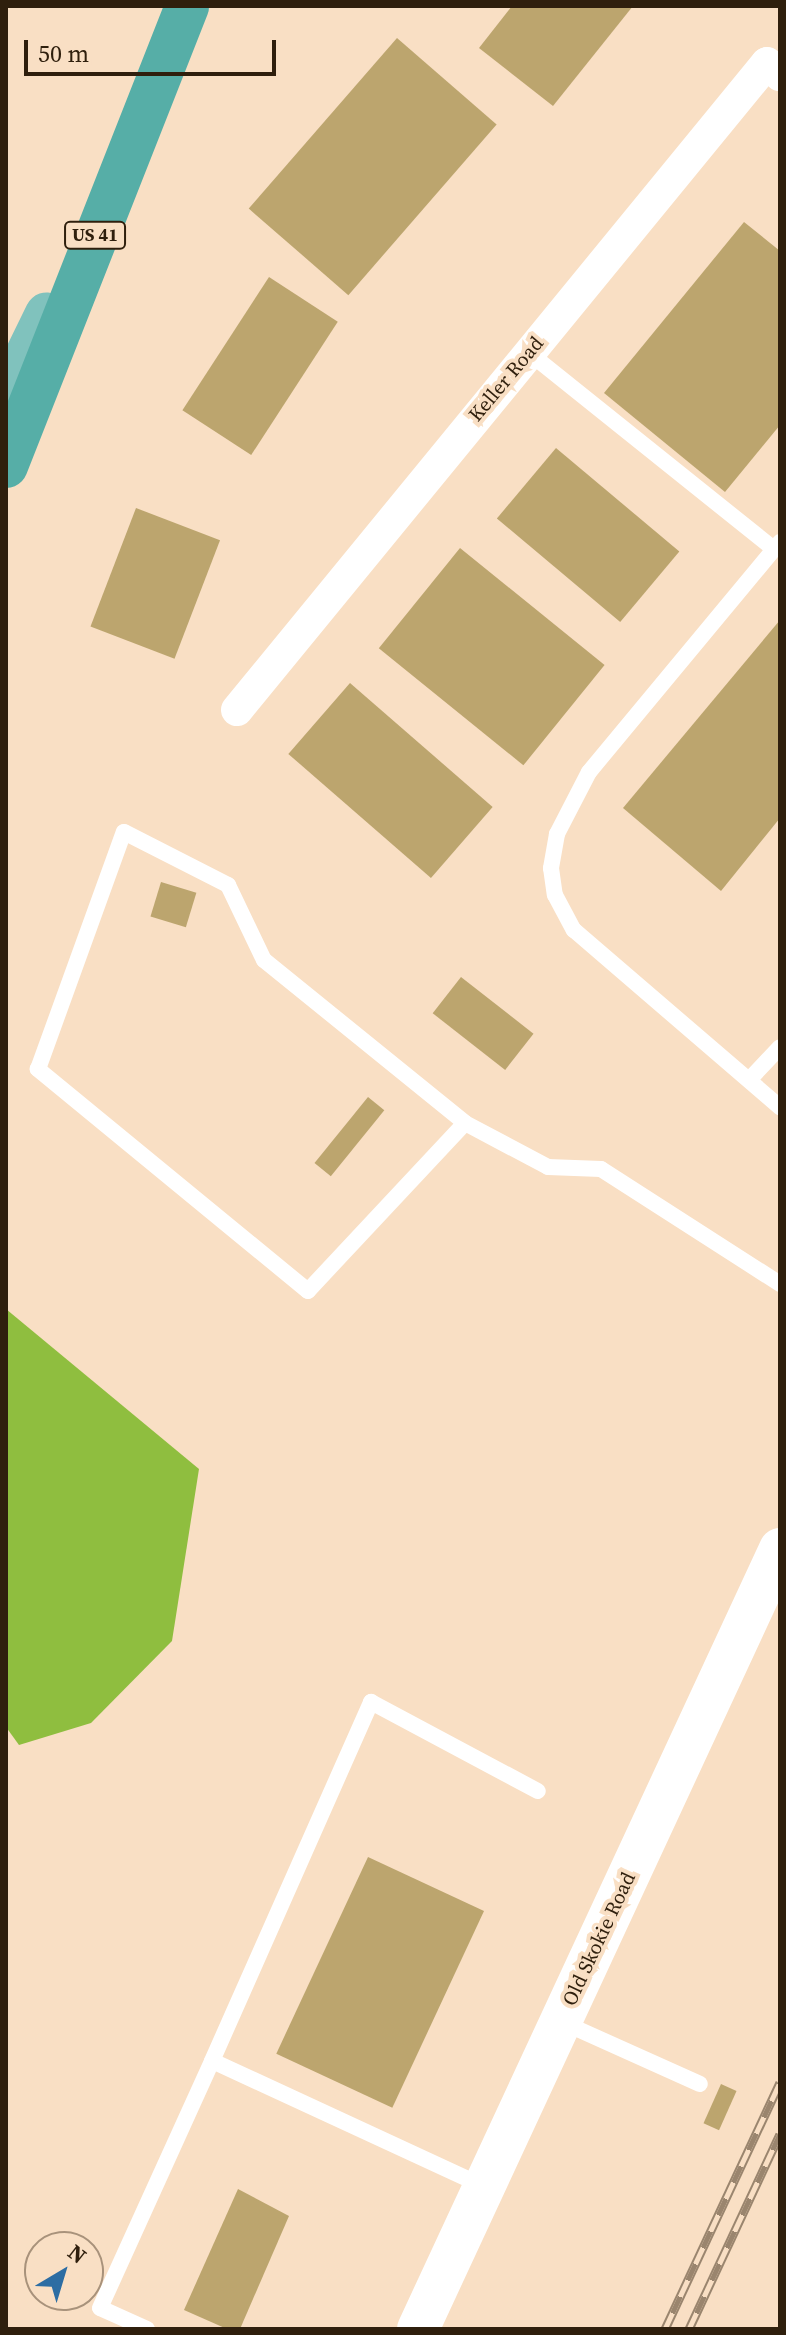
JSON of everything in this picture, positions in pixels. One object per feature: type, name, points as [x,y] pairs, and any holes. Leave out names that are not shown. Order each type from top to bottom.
[{"type":"highway","name":"US 41","points":[[6,466],[187,6]]},
{"type":"main road","points":[[6,398],[133,137]]},
{"type":"street","name":"Keller Road","points":[[237,710],[767,63],[780,75]]},
{"type":"street","name":"Old Skokie Road","points":[[418,2329],[780,1549]]},
{"type":"lane","points":[[528,352],[777,546],[589,772],[557,834],[551,868],[555,895],[574,930],[780,1107]]},
{"type":"lane","points":[[465,1123],[308,1291],[38,1069],[124,832],[228,885],[264,960],[465,1123],[548,1167],[601,1169],[780,1284]]},
{"type":"lane","points":[[749,1080],[780,1047]]},
{"type":"lane","points":[[147,2329],[100,2308],[371,1702],[538,1791]]},
{"type":"lane","points":[[561,2022],[700,2084]]},
{"type":"lane","points":[[212,2061],[484,2187]]},
{"type":"green space","points":[[6,1309],[199,1469],[172,1641],[91,1723],[19,1745],[6,1727]]},
{"type":"building","points":[[512,6],[633,6],[553,106],[479,48]]},
{"type":"building","points":[[397,38],[497,125],[348,295],[249,209]]},
{"type":"building","points":[[744,222],[780,251],[780,425],[725,492],[604,393]]},
{"type":"building","points":[[269,277],[338,322],[251,455],[182,410]]},
{"type":"building","points":[[556,448],[679,551],[620,622],[497,518]]},
{"type":"building","points":[[136,508],[220,540],[175,659],[90,627]]},
{"type":"building","points":[[460,548],[605,665],[523,765],[379,648]]},
{"type":"building","points":[[780,620],[780,818],[721,891],[623,808]]},
{"type":"building","points":[[350,683],[493,807],[431,878],[288,754]]},
{"type":"building","points":[[161,882],[196,893],[186,927],[150,916]]},
{"type":"building","points":[[461,977],[533,1034],[505,1070],[433,1013]]},
{"type":"building","points":[[368,1097],[384,1110],[331,1176],[315,1163]]},
{"type":"building","points":[[368,1857],[484,1911],[392,2108],[276,2054]]},
{"type":"building","points":[[721,2084],[737,2091],[719,2130],[704,2123]]},
{"type":"building","points":[[238,2189],[289,2216],[240,2329],[227,2329],[184,2310]]},
{"type":"railway","points":[[665,2329],[780,2082]]},
{"type":"railway","points":[[689,2329],[780,2134]]}]
